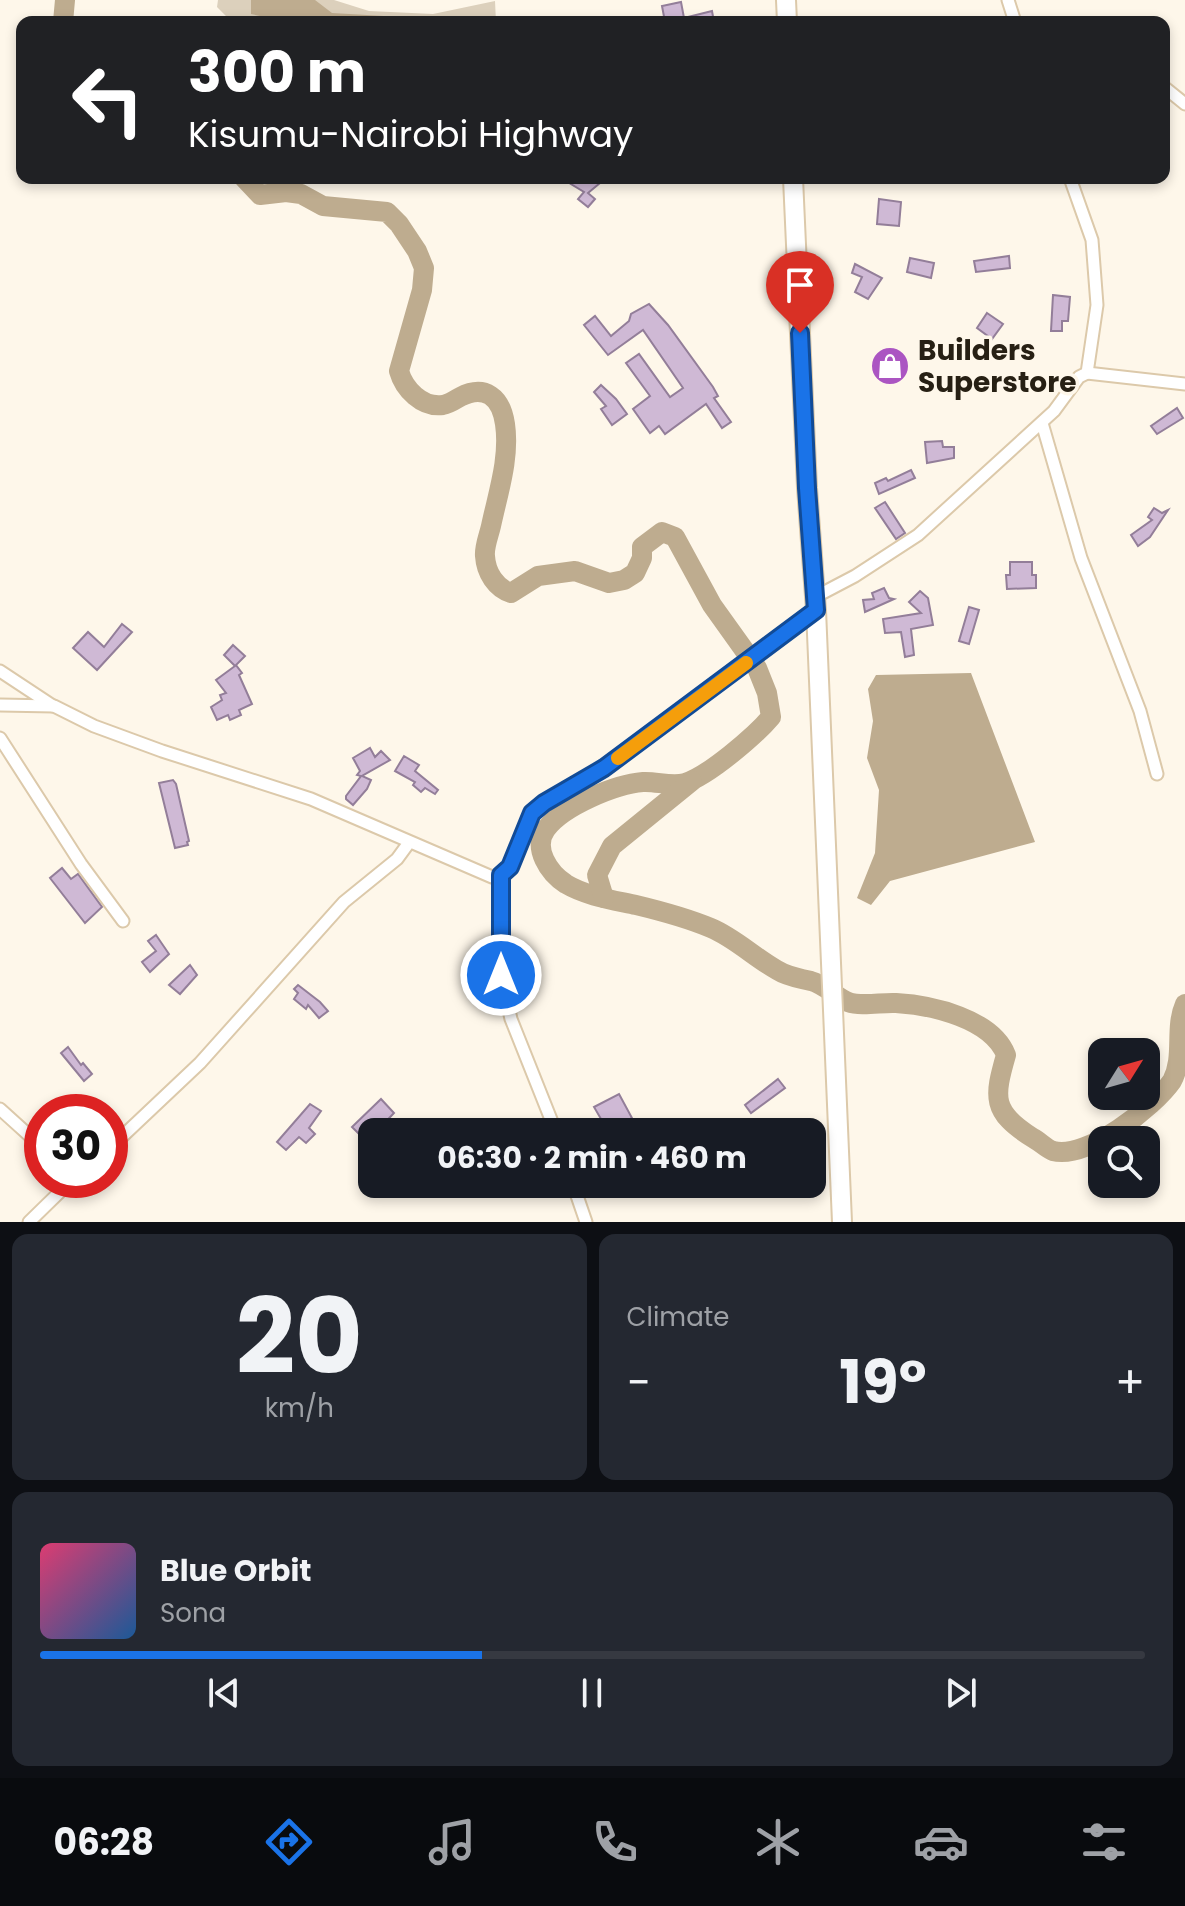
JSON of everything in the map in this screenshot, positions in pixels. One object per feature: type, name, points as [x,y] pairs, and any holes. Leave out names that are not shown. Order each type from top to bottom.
[{"type":"highway","points":[[793,184],[807,488],[816,604],[842,1222]]},
{"type":"street","points":[[1072,184],[1092,240],[1097,305],[1087,373]]},
{"type":"street","points":[[0,671],[54,706],[94,726],[311,799],[478,872],[492,877],[501,875],[510,867],[532,813],[604,768],[731,675],[816,604],[918,535],[1042,423],[1079,377],[1087,373],[1185,384]]},
{"type":"street","points":[[1042,423],[1081,558],[1140,711],[1157,774]]},
{"type":"street","points":[[0,705],[54,706]]},
{"type":"street","points":[[0,738],[81,864],[123,921]]},
{"type":"street","points":[[128,1131],[200,1063],[344,902],[397,859],[408,844]]},
{"type":"street","points":[[501,875],[501,975],[511,1019],[550,1118]]},
{"type":"street","points":[[0,1109],[24,1131]]},
{"type":"street","points":[[29,1222],[54,1198]]},
{"type":"street","points":[[578,1198],[586,1222]]},
{"type":"shaded area","points":[[218,0],[334,0],[369,11],[433,14],[495,1],[496,16],[226,16],[217,7]]},
{"type":"shaded area","points":[[251,0],[315,0],[332,13],[384,16],[260,16],[251,14]]},
{"type":"shaded area","points":[[971,673],[1035,842],[890,881],[871,905],[857,898],[875,853],[879,790],[867,758],[873,721],[868,689],[876,675]]},
{"type":"building","points":[[681,2],[684,16],[664,16],[662,6]]},
{"type":"building","points":[[712,11],[713,16],[692,16]]},
{"type":"building","points":[[571,184],[599,184],[588,193],[595,199],[588,207],[578,199],[584,192]]},
{"type":"building","points":[[879,199],[901,202],[899,226],[877,224]]},
{"type":"building","points":[[1009,256],[1010,268],[976,272],[974,261]]},
{"type":"building","points":[[910,258],[934,263],[931,278],[907,272]]},
{"type":"building","points":[[855,264],[882,278],[868,299],[855,292],[862,277],[852,273]]},
{"type":"building","points":[[1053,295],[1070,297],[1068,321],[1062,321],[1062,331],[1051,331]]},
{"type":"building","points":[[649,304],[713,387],[718,396],[714,398],[731,422],[722,428],[706,404],[665,434],[659,426],[650,433],[633,409],[650,396],[626,363],[639,354],[670,397],[683,388],[643,330],[608,355],[584,325],[595,316],[611,336],[629,321],[631,314]]},
{"type":"building","points":[[987,313],[1003,324],[992,339],[977,328]]},
{"type":"building","points":[[601,385],[627,414],[612,425],[601,409],[606,406],[594,392]]},
{"type":"building","points":[[1177,408],[1183,418],[1157,434],[1151,426]]},
{"type":"building","points":[[942,441],[943,447],[954,447],[954,458],[927,463],[925,442]]},
{"type":"building","points":[[911,470],[915,478],[879,494],[875,483],[886,478],[888,481]]},
{"type":"building","points":[[885,502],[905,533],[896,539],[875,508]]},
{"type":"building","points":[[1154,508],[1162,513],[1168,510],[1150,537],[1138,546],[1131,535],[1152,520],[1148,517]]},
{"type":"building","points":[[1010,562],[1032,562],[1036,588],[1007,589],[1006,575],[1010,575]]},
{"type":"building","points":[[884,588],[889,598],[894,599],[865,612],[863,600],[874,599],[872,593]]},
{"type":"building","points":[[920,591],[928,598],[933,625],[911,629],[914,655],[905,657],[901,632],[885,633],[883,619],[921,613],[909,602]]},
{"type":"building","points":[[969,607],[979,610],[969,644],[959,641]]},
{"type":"building","points":[[122,624],[132,632],[97,670],[73,648],[88,632],[104,647]]},
{"type":"building","points":[[233,645],[245,656],[236,665],[242,673],[239,675],[252,704],[239,710],[241,715],[230,720],[228,715],[217,720],[211,707],[222,700],[220,695],[226,693],[216,680],[235,666],[224,655]]},
{"type":"building","points":[[370,748],[375,757],[381,751],[390,760],[362,776],[371,780],[353,805],[346,796],[361,776],[357,775],[360,771],[353,758]]},
{"type":"building","points":[[404,756],[419,765],[415,771],[438,790],[435,794],[425,788],[421,792],[413,785],[415,782],[395,771]]},
{"type":"building","points":[[173,780],[189,841],[188,845],[175,848],[159,783]]},
{"type":"building","points":[[62,868],[71,879],[78,874],[102,907],[85,923],[50,878]]},
{"type":"building","points":[[156,935],[169,954],[150,972],[142,962],[156,951],[148,941]]},
{"type":"building","points":[[190,965],[197,975],[180,994],[169,985]]},
{"type":"building","points":[[298,985],[328,1011],[319,1018],[308,1005],[306,1009],[294,999],[298,993],[294,989]]},
{"type":"building","points":[[68,1047],[92,1074],[84,1081],[61,1053]]},
{"type":"building","points":[[778,1079],[785,1088],[751,1113],[745,1105]]},
{"type":"building","points":[[619,1094],[632,1118],[600,1118],[594,1107]]},
{"type":"building","points":[[381,1099],[394,1113],[389,1118],[361,1118]]},
{"type":"building","points":[[310,1104],[321,1111],[309,1128],[315,1134],[306,1143],[299,1137],[286,1150],[277,1142]]},
{"type":"waterway","points":[[64,16],[65,0]]},
{"type":"waterway","points":[[250,184],[260,195],[301,194],[323,206],[387,212],[417,251],[424,268],[422,290],[399,371],[401,378],[415,396],[428,403],[443,405],[469,393],[484,393],[496,400],[503,415],[505,463],[485,552],[487,568],[496,584],[511,593],[538,576],[575,571],[609,583],[624,580],[635,573],[642,558],[642,547],[662,532],[675,537],[712,605],[757,668],[767,693],[771,717],[718,764],[685,783],[643,782],[605,792],[554,820],[542,836],[541,844],[544,860],[560,879],[591,895],[664,912],[711,928],[781,972],[816,983],[848,1002],[926,1007],[975,1023],[999,1043],[1006,1055],[998,1093],[1003,1111],[1019,1129],[1053,1151],[1067,1152],[1101,1140],[1135,1117],[1163,1092],[1176,1072],[1180,1023],[1185,1004]]},
{"type":"waterway","points":[[604,898],[597,875],[612,846],[692,781]]},
{"type":"slow traffic","points":[[618,758],[746,663]]},
{"type":"place","name":"Builders Superstore","points":[[890,366]]},
{"type":"route","points":[[501,975],[501,875],[510,867],[532,813],[604,768],[816,610],[800,333]]}]
